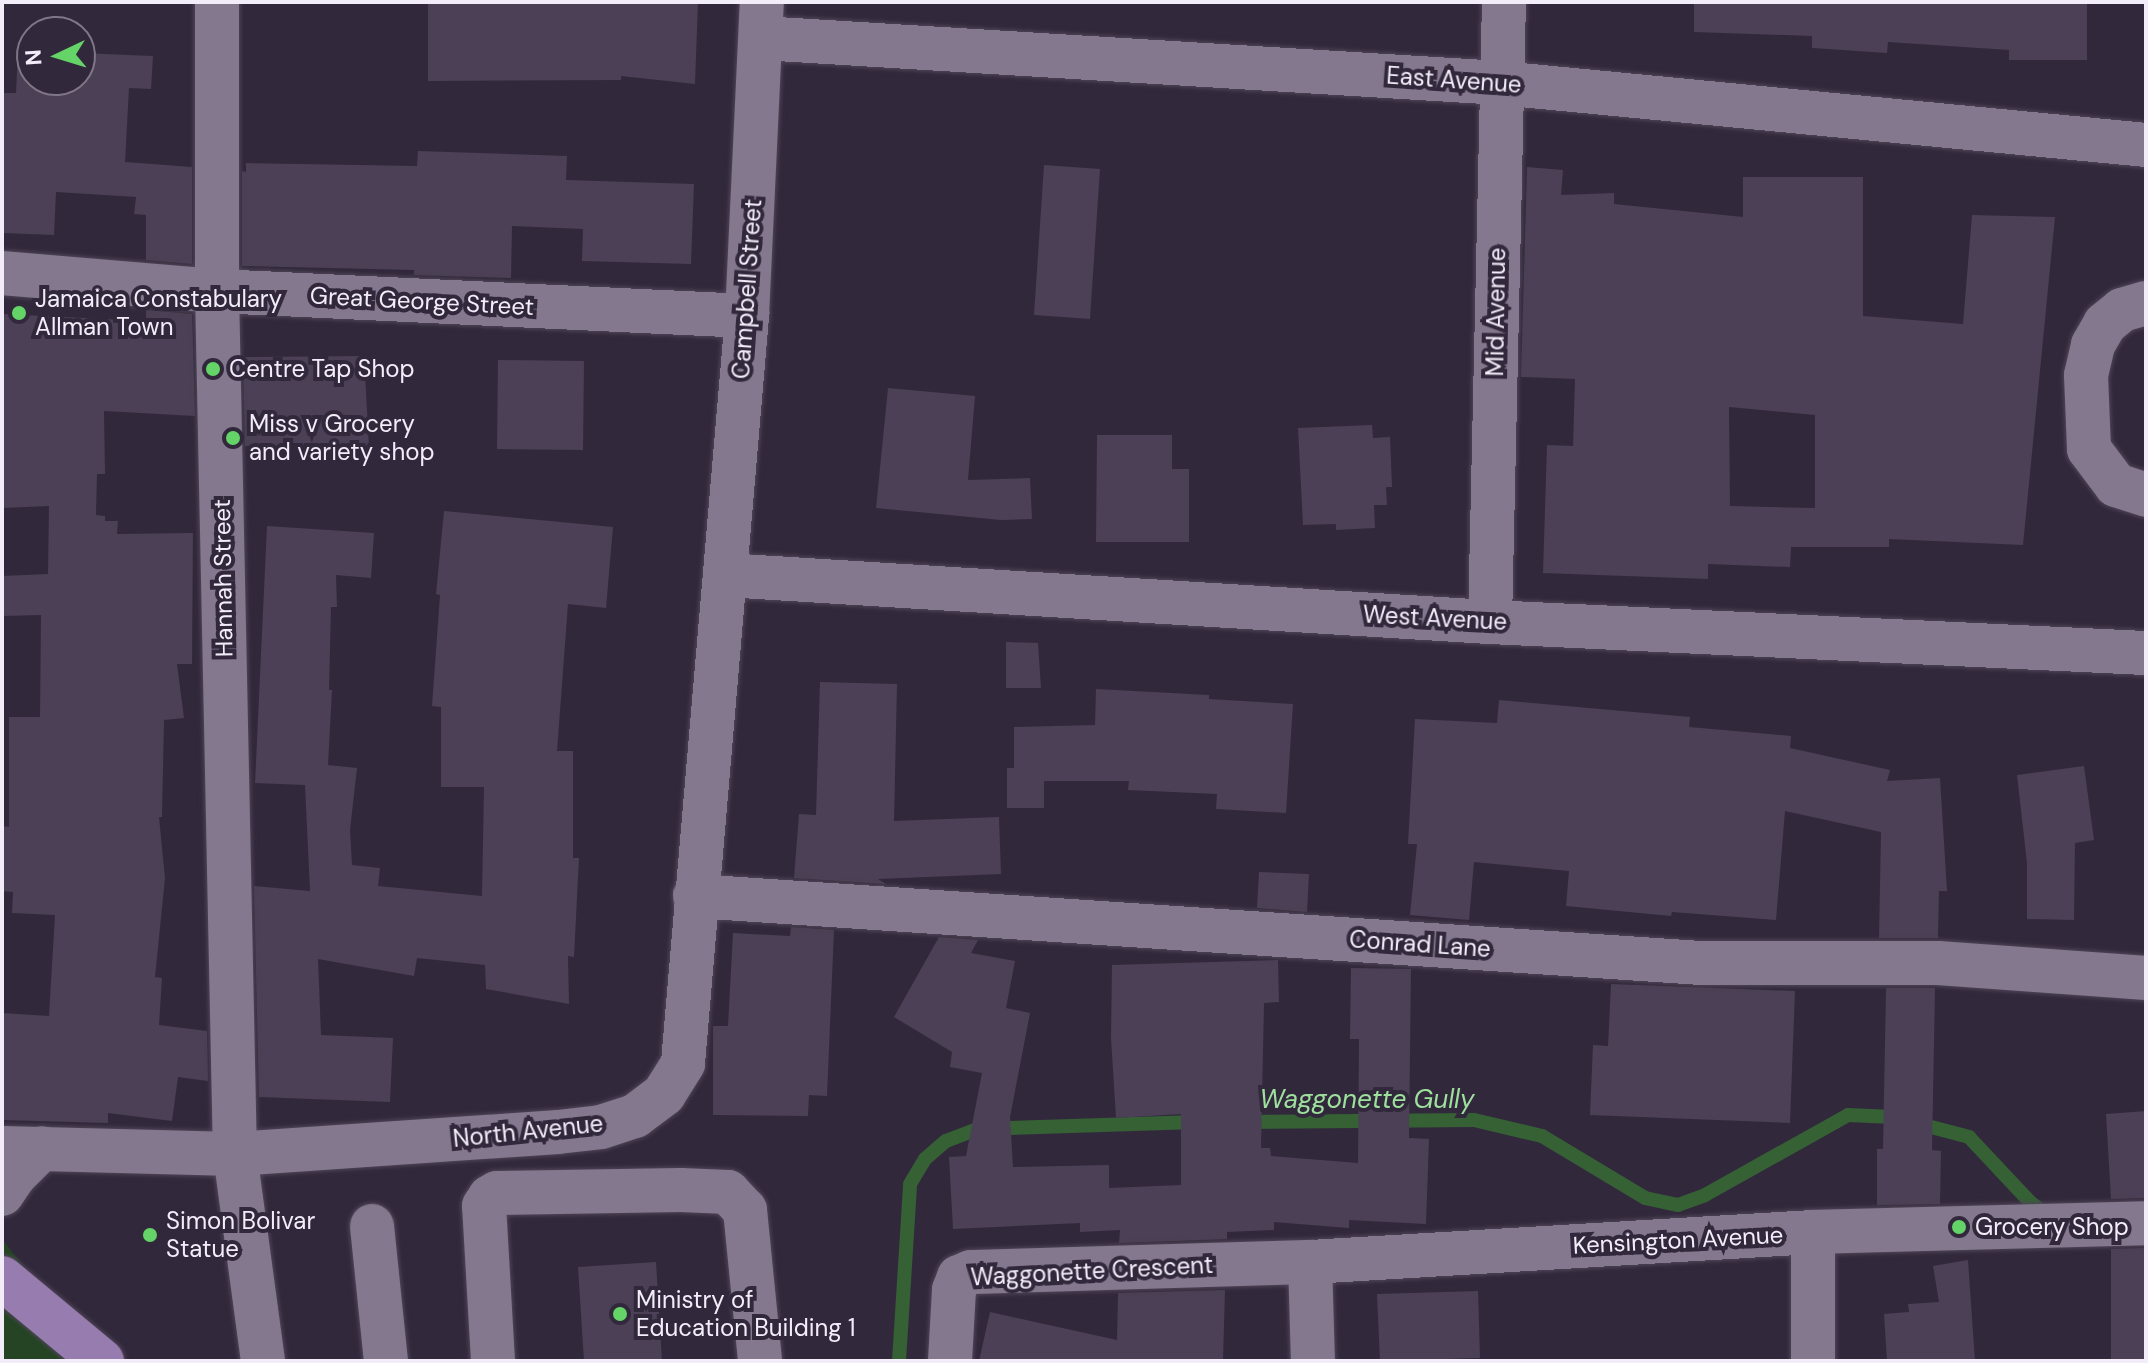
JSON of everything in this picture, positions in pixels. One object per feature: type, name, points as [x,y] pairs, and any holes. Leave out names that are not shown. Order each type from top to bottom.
[{"type":"main road","points":[[2,1278],[102,1361]]},
{"type":"street","name":"Hannah Street","points":[[217,2],[217,291],[235,1154],[263,1361]]},
{"type":"street","name":"Mid Avenue","points":[[1490,622],[1504,2]]},
{"type":"street","name":"East Avenue","points":[[761,20],[1500,83],[2146,145]]},
{"type":"street","name":"Campbell Street","points":[[725,575],[747,316],[761,20]]},
{"type":"street","name":"Great George Street","points":[[2,273],[217,291],[747,316]]},
{"type":"street","points":[[2146,303],[2122,310],[2105,324],[2093,345],[2086,375],[2089,449],[2116,485],[2146,495]]},
{"type":"street","name":"West Avenue","points":[[725,575],[1490,622],[2146,653]]},
{"type":"street","name":"North Avenue","points":[[22,1148],[235,1154],[558,1132],[601,1127],[635,1116],[664,1094],[683,1063],[725,575]]},
{"type":"street","name":"Conrad Lane","points":[[695,896],[1702,963],[1938,963],[2146,978]]},
{"type":"street","points":[[2,1194],[15,1175],[22,1148]]},
{"type":"street","points":[[493,1361],[484,1206],[490,1197],[497,1193],[681,1190],[728,1192],[745,1210],[760,1361]]},
{"type":"street","name":"Kensington Avenue","points":[[1310,1262],[1813,1232],[2146,1223]]},
{"type":"street","points":[[372,1226],[386,1361]]},
{"type":"street","points":[[1813,1232],[1813,1361]]},
{"type":"street","points":[[1310,1262],[1313,1361]]},
{"type":"street","name":"Waggonette Crescent","points":[[950,1361],[954,1290],[959,1277],[971,1272],[1310,1262]]},
{"type":"green space","points":[[2,1239],[99,1361],[2,1361]]},
{"type":"building","points":[[698,2],[695,84],[621,76],[621,80],[428,81],[428,3]]},
{"type":"building","points":[[1694,2],[2087,2],[2087,60],[2009,60],[2009,50],[1888,42],[1887,53],[1812,48],[1812,36],[1694,32]]},
{"type":"building","points":[[96,54],[153,56],[151,89],[129,88],[125,162],[192,167],[192,264],[146,260],[146,215],[134,214],[136,197],[56,192],[54,235],[2,233],[2,93],[16,93],[16,96],[96,96]]},
{"type":"building","points":[[418,151],[567,156],[566,180],[694,184],[691,264],[582,261],[583,229],[512,226],[511,278],[414,275],[414,270],[242,266],[242,171],[246,172],[246,163],[417,166]]},
{"type":"building","points":[[1044,165],[1100,169],[1090,319],[1034,315]]},
{"type":"building","points":[[1527,167],[1563,170],[1561,195],[1614,193],[1614,204],[1743,217],[1743,177],[1863,177],[1863,316],[1963,324],[1972,215],[2055,217],[2023,545],[1889,539],[1889,547],[1791,547],[1790,567],[1708,564],[1708,579],[1543,573],[1547,445],[1573,446],[1575,379],[1521,377]],"holes":[[[1729,407],[1815,415],[1815,508],[1730,506]]]},
{"type":"building","points":[[146,310],[192,314],[195,416],[104,411],[105,474],[97,474],[96,515],[105,516],[105,521],[118,521],[117,534],[193,533],[192,664],[177,664],[184,718],[164,720],[162,817],[159,817],[165,878],[155,977],[162,978],[159,1025],[207,1031],[208,1081],[178,1077],[172,1121],[108,1113],[108,1123],[2,1120],[2,1013],[49,1016],[55,915],[12,913],[13,892],[2,891],[2,826],[9,827],[9,717],[40,717],[41,615],[2,616],[2,576],[48,574],[49,506],[2,508],[2,314],[146,321]]},
{"type":"building","points":[[364,356],[369,447],[245,446],[243,357]]},
{"type":"building","points":[[498,360],[584,361],[583,450],[497,449]]},
{"type":"building","points":[[888,388],[975,396],[968,480],[1030,478],[1032,519],[1001,520],[876,508]]},
{"type":"building","points":[[1372,425],[1373,438],[1390,437],[1392,487],[1386,487],[1387,505],[1374,505],[1375,528],[1336,530],[1336,524],[1303,525],[1298,428]]},
{"type":"building","points":[[1097,435],[1172,435],[1172,469],[1189,469],[1189,542],[1096,542]]},
{"type":"building","points":[[444,511],[613,527],[606,608],[568,604],[557,751],[573,751],[573,858],[579,858],[574,957],[568,956],[569,1004],[486,989],[485,965],[417,958],[414,976],[318,959],[321,1035],[393,1038],[390,1102],[259,1097],[254,886],[310,891],[305,785],[255,783],[267,526],[374,533],[371,578],[336,575],[337,607],[331,607],[329,690],[332,690],[328,765],[357,768],[350,830],[352,865],[380,868],[378,886],[482,896],[484,787],[441,787],[441,707],[432,706],[440,595],[436,594]]},
{"type":"building","points":[[1006,642],[1038,643],[1041,688],[1006,688]]},
{"type":"building","points":[[820,682],[897,684],[894,821],[999,817],[1001,874],[878,879],[886,884],[794,878],[799,814],[816,815]]},
{"type":"building","points":[[1096,689],[1209,695],[1209,699],[1293,704],[1286,813],[1216,809],[1217,794],[1128,790],[1129,781],[1044,781],[1044,808],[1007,808],[1007,768],[1014,768],[1014,727],[1095,725]]},
{"type":"building","points":[[1499,700],[1690,717],[1689,727],[1791,736],[1790,748],[1890,770],[1887,781],[1940,778],[1947,891],[1939,891],[1938,938],[1879,938],[1881,832],[1785,811],[1776,920],[1672,912],[1671,916],[1566,906],[1569,871],[1474,862],[1469,920],[1410,915],[1417,844],[1408,844],[1415,719],[1497,723]]},
{"type":"building","points":[[2084,766],[2094,840],[2075,843],[2074,920],[2027,919],[2027,863],[2017,775]]},
{"type":"building","points":[[1259,872],[1309,874],[1307,912],[1257,908]]},
{"type":"building","points":[[791,927],[834,930],[827,1096],[809,1095],[808,1116],[713,1115],[713,1026],[728,1026],[733,933],[790,936]]},
{"type":"building","points":[[939,937],[978,940],[971,953],[1015,961],[1006,1008],[1030,1013],[1010,1117],[1013,1167],[1109,1165],[1109,1188],[1181,1185],[1181,1114],[1116,1118],[1111,1038],[1112,965],[1278,960],[1279,1002],[1264,1003],[1261,1148],[1270,1148],[1271,1156],[1358,1163],[1359,1039],[1350,1039],[1351,968],[1411,969],[1409,1138],[1429,1139],[1426,1224],[1349,1220],[1349,1228],[1274,1222],[1274,1230],[1227,1232],[1227,1239],[1119,1243],[1120,1230],[1080,1232],[1080,1223],[953,1229],[949,1157],[966,1156],[982,1073],[950,1067],[952,1052],[894,1017]]},
{"type":"building","points":[[1611,984],[1795,991],[1790,1123],[1590,1115],[1593,1045],[1608,1046]]},
{"type":"building","points":[[1886,988],[1935,988],[1932,1150],[1941,1151],[1940,1204],[1877,1205],[1877,1149],[1883,1149]]},
{"type":"building","points":[[2146,1111],[2146,1198],[2111,1199],[2106,1114]]},
{"type":"building","points":[[2146,1248],[2146,1361],[2111,1361],[2111,1249]]},
{"type":"building","points":[[1968,1260],[1975,1361],[1887,1361],[1884,1314],[1909,1312],[1908,1304],[1939,1302],[1933,1266]]},
{"type":"building","name":"Ministry of Education Building 1","points":[[656,1262],[662,1361],[584,1361],[578,1267]]},
{"type":"building","points":[[1225,1290],[1223,1361],[979,1361],[990,1312],[1117,1340],[1118,1293]]},
{"type":"building","points":[[1478,1291],[1480,1358],[1380,1361],[1377,1294]]},
{"type":"waterway","name":"Waggonette Gully","points":[[1246,1122],[1474,1120],[1542,1136],[1645,1198],[1678,1205],[1705,1195],[1848,1115],[1893,1117],[1969,1137],[2031,1203],[2045,1213]]},
{"type":"waterway","name":"Waggonette Gully","points":[[899,1361],[910,1184],[925,1159],[946,1141],[977,1129],[1197,1122]]},
{"type":"place","name":"Jamaica Constabulary Allman Town","points":[[19,313]]},
{"type":"place","name":"Centre Tap Shop","points":[[213,369]]},
{"type":"place","name":"Miss v Grocery and variety shop","points":[[233,438]]},
{"type":"place","name":"Grocery Shop","points":[[1959,1227]]},
{"type":"place","name":"Simon Bolivar Statue","points":[[150,1235]]},
{"type":"place","name":"Ministry of Education Building 1","points":[[620,1314]]}]
